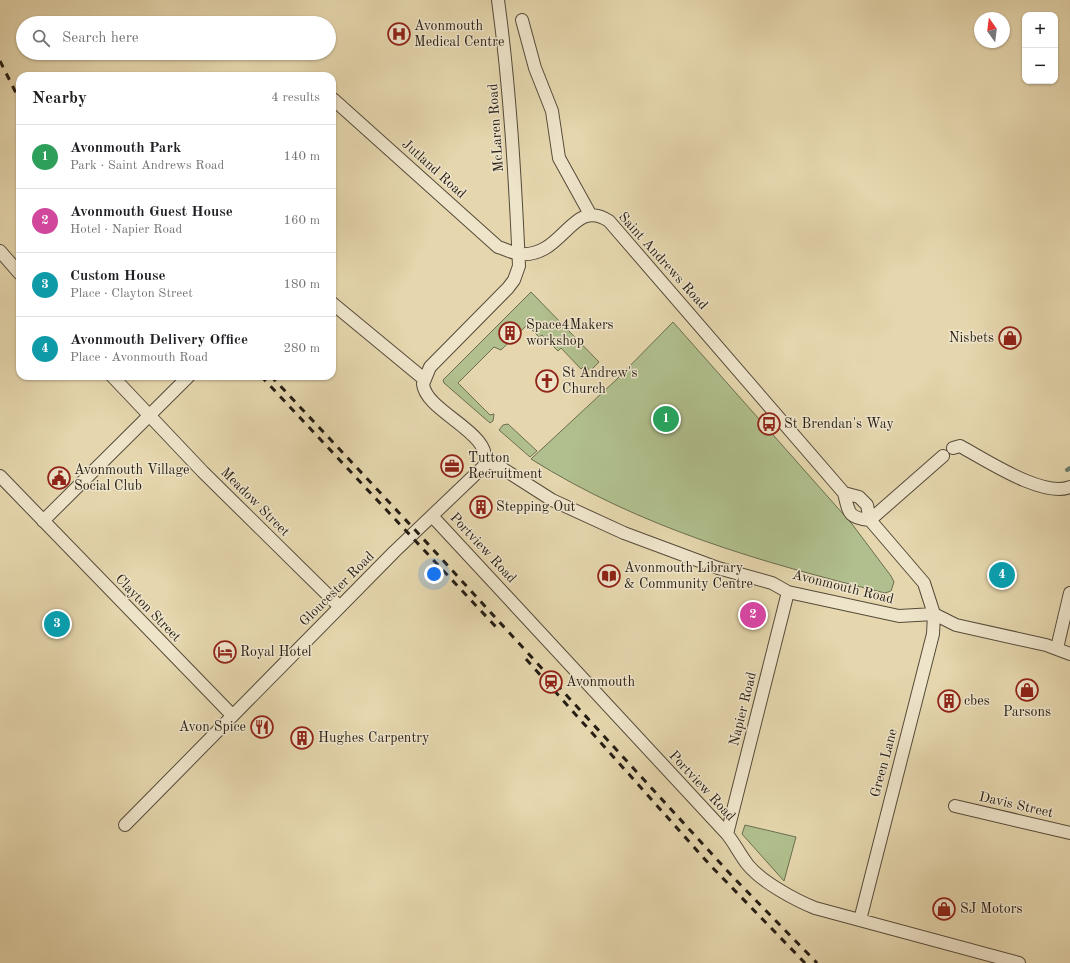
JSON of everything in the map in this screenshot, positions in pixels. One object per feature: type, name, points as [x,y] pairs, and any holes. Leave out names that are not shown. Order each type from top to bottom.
[{"type":"street","name":"McLaren Road","points":[[424,379],[430,367],[511,284],[519,266],[513,141],[504,42],[498,0]]},
{"type":"street","points":[[519,254],[548,247],[558,240],[579,218],[590,214],[558,158],[552,111],[535,68],[522,20]]},
{"type":"street","name":"Jutland Road","points":[[336,102],[498,247],[519,254]]},
{"type":"street","name":"Saint Andrews Road","points":[[590,214],[600,215],[608,221],[844,493],[848,510],[852,516],[856,519],[870,520]]},
{"type":"street","points":[[0,251],[16,269]]},
{"type":"street","points":[[336,306],[424,379],[423,389],[427,396],[479,441],[486,455],[486,461]]},
{"type":"street","name":"Meadow Street","points":[[116,380],[149,417],[340,607]]},
{"type":"street","points":[[43,521],[185,380]]},
{"type":"street","points":[[953,448],[960,446],[1032,484],[1051,489],[1070,487]]},
{"type":"street","points":[[870,520],[943,456]]},
{"type":"street","name":"Gloucester Road","points":[[125,825],[340,607],[480,471],[486,461]]},
{"type":"street","name":"Avonmouth Road","points":[[486,461],[497,465],[552,500],[624,533],[718,568],[772,584],[788,592],[899,616],[934,614]]},
{"type":"street","name":"Clayton Street","points":[[0,476],[232,715]]},
{"type":"street","name":"Saint Andrews Road","points":[[844,493],[859,497],[867,504],[870,520],[924,584],[934,614]]},
{"type":"street","name":"Portview Road","points":[[433,516],[726,834],[748,865],[786,894],[815,908],[1019,963]]},
{"type":"street","name":"Napier Road","points":[[726,834],[788,592]]},
{"type":"street","points":[[1057,648],[1070,593]]},
{"type":"street","points":[[934,614],[951,624],[976,631],[1057,648],[1070,654]]},
{"type":"street","name":"Green Lane","points":[[860,920],[933,634],[934,614]]},
{"type":"street","name":"Davis Street","points":[[955,806],[1070,833]]},
{"type":"green space","points":[[531,292],[599,362],[590,371],[585,365],[581,369],[561,348],[558,351],[542,335],[539,337],[527,325],[501,350],[494,347],[458,383],[490,415],[494,414],[493,421],[490,423],[444,383],[443,380]]},
{"type":"green space","points":[[673,322],[852,524],[891,576],[894,582],[891,591],[885,593],[792,569],[658,524],[615,505],[531,459],[616,380]]},
{"type":"green space","points":[[508,424],[537,451],[530,457],[499,430],[503,425]]},
{"type":"green space","points":[[745,825],[796,837],[784,881],[742,834]]},
{"type":"railway","points":[[0,61],[16,93]]},
{"type":"railway","points":[[265,380],[497,628]]},
{"type":"railway","points":[[275,380],[417,532],[733,877],[817,963]]},
{"type":"railway","points":[[526,659],[710,865],[805,963]]},
{"type":"place","name":"Avonmouth Medical Centre","points":[[399,34]]},
{"type":"place","name":"Space4Makers workshop","points":[[510,333]]},
{"type":"place","name":"Nisbets","points":[[1010,338]]},
{"type":"place","name":"St Andrew's Church","points":[[547,381]]},
{"type":"place","name":"Avonmouth Park","points":[[666,419]]},
{"type":"place","name":"St Brendan's Way","points":[[769,424]]},
{"type":"place","name":"Tutton Recruitment","points":[[452,466]]},
{"type":"place","name":"Avonmouth Village Social Club","points":[[59,478]]},
{"type":"place","name":"Stepping Out","points":[[481,507]]},
{"type":"place","name":"Avonmouth Delivery Office","points":[[1002,575]]},
{"type":"place","name":"Avonmouth Library & Community Centre","points":[[609,576]]},
{"type":"place","name":"Avonmouth Guest House","points":[[753,615]]},
{"type":"place","name":"Custom House","points":[[57,624]]},
{"type":"place","name":"Royal Hotel","points":[[225,652]]},
{"type":"place","name":"Avonmouth","points":[[551,682]]},
{"type":"place","name":"Parsons","points":[[1027,690]]},
{"type":"place","name":"cbes","points":[[949,701]]},
{"type":"place","name":"Avon Spice","points":[[262,727]]},
{"type":"place","name":"Hughes Carpentry","points":[[302,738]]},
{"type":"place","name":"SJ Motors","points":[[944,909]]}]
